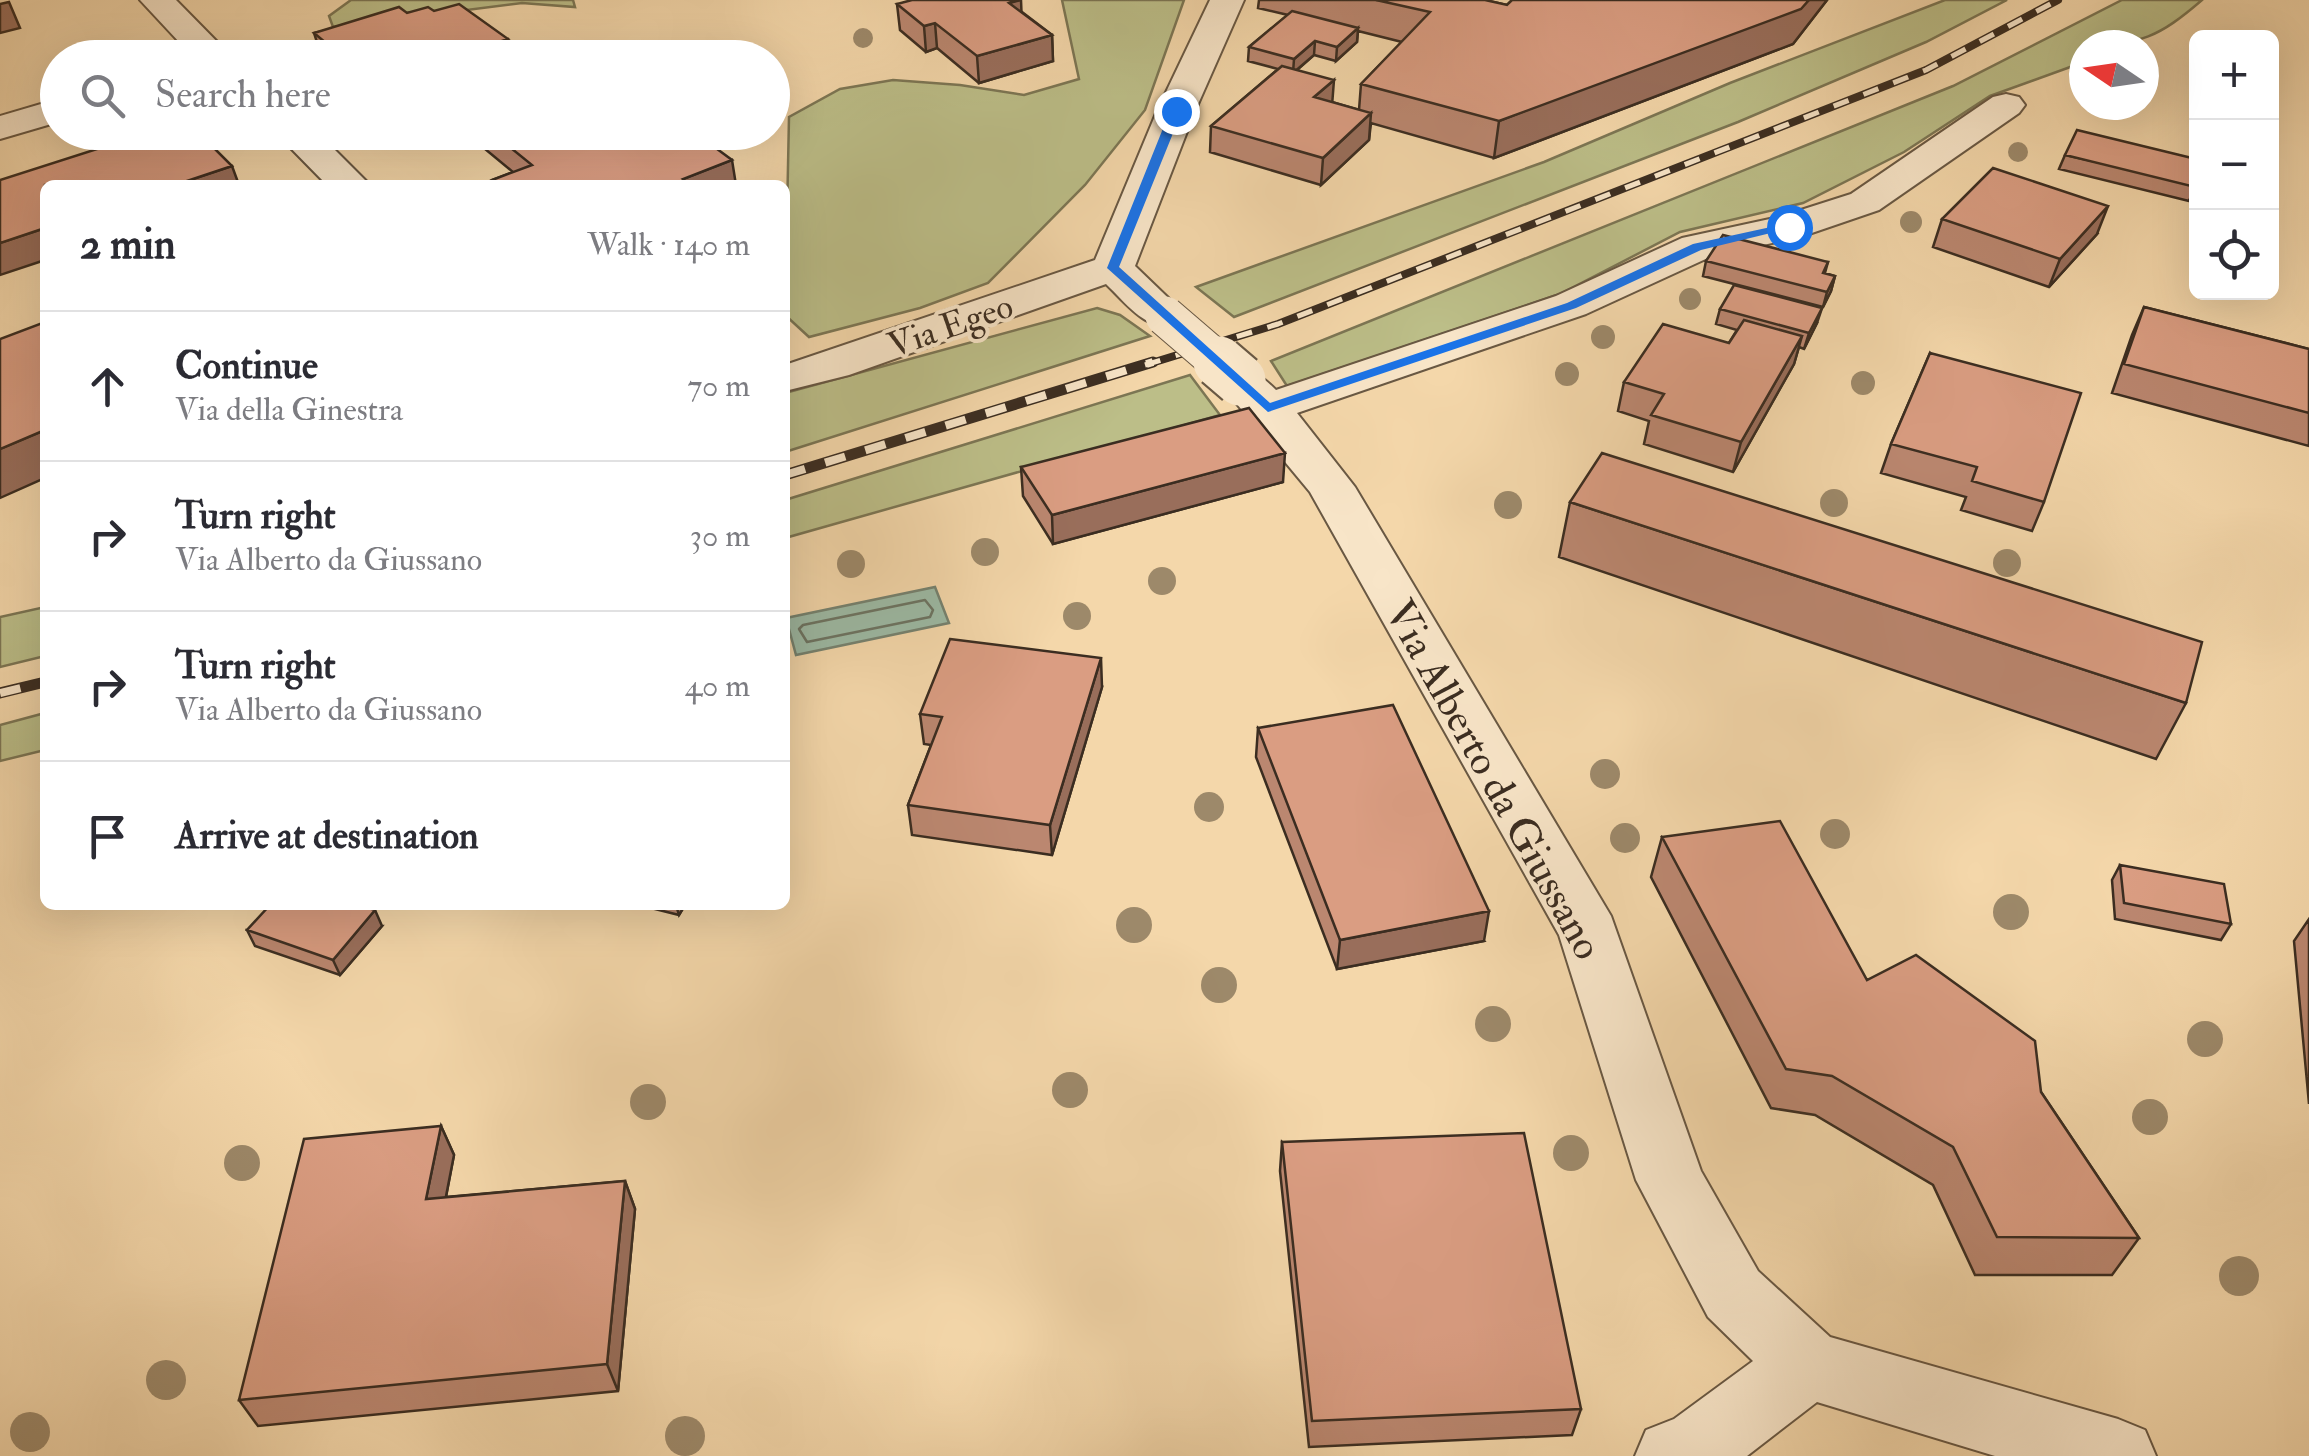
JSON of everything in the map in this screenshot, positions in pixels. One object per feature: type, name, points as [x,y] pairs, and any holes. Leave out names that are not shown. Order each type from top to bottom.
[{"type":"street","points":[[157,0],[196,40]]},
{"type":"street","points":[[1113,268],[1176,111],[1228,0]]},
{"type":"street","points":[[1254,394],[1571,306],[1697,247],[1789,227],[1865,202],[2006,105]]},
{"type":"street","points":[[0,128],[40,116]]},
{"type":"street","points":[[313,150],[345,180]]},
{"type":"street","name":"Via Alberto da Giussano","points":[[1113,268],[1254,394],[1331,487],[1589,933],[1670,1180],[1733,1294],[1808,1365],[2118,1456]]},
{"type":"street","name":"Via Egeo","points":[[790,377],[833,366],[1113,268]]},
{"type":"street","points":[[1673,1456],[1695,1450],[1808,1365]]},
{"type":"green space","points":[[351,0],[573,0],[575,7],[522,3],[333,27],[329,16]]},
{"type":"green space","points":[[1062,0],[1184,0],[1145,110],[1085,185],[988,283],[920,308],[809,337],[790,320],[790,116],[840,89],[893,80],[1024,95],[1079,79]]},
{"type":"green space","points":[[1945,0],[2007,0],[1926,42],[1738,122],[1234,317],[1196,287],[1544,162],[1730,83]]},
{"type":"green space","points":[[2122,0],[2202,0],[2159,31],[2069,30],[2069,67],[1990,96],[1904,152],[1803,203],[1680,232],[1560,294],[1287,386],[1271,361],[1953,86]]},
{"type":"green space","points":[[1097,308],[1120,315],[1150,336],[790,450],[790,392]]},
{"type":"green space","points":[[1190,375],[1220,415],[790,537],[790,498]]},
{"type":"green space","points":[[40,608],[40,657],[0,667],[0,617]]},
{"type":"green space","points":[[40,714],[40,751],[0,761],[0,725]]},
{"type":"water","points":[[935,587],[949,623],[796,655],[790,617]]},
{"type":"building","points":[[912,0],[1018,0],[1009,3],[1052,35],[977,56],[935,23],[924,26],[897,4]]},
{"type":"building","points":[[1376,0],[1485,0],[1507,5],[1512,0],[1809,0],[1801,9],[1499,121],[1361,84],[1430,12]]},
{"type":"building","points":[[459,4],[508,39],[322,40],[314,33],[399,7],[407,13],[428,7],[434,11]]},
{"type":"building","points":[[1292,11],[1358,28],[1337,47],[1315,41],[1294,59],[1249,47]]},
{"type":"building","points":[[1282,66],[1334,80],[1314,97],[1371,113],[1323,158],[1211,126]]},
{"type":"building","points":[[2077,130],[2189,157],[2189,186],[2065,155]]},
{"type":"building","points":[[94,150],[216,150],[232,166],[190,180],[40,180],[40,230],[0,243],[0,180]]},
{"type":"building","points":[[513,150],[718,150],[732,160],[684,180],[492,180],[532,165]]},
{"type":"building","points":[[1993,168],[2108,206],[2060,259],[1942,219]]},
{"type":"building","points":[[1723,235],[1828,262],[1823,273],[1835,276],[1827,292],[1706,261]]},
{"type":"building","points":[[1734,285],[1822,308],[1809,333],[1720,309]]},
{"type":"building","points":[[2144,307],[2309,349],[2309,413],[2124,364]]},
{"type":"building","points":[[1744,320],[1802,336],[1741,442],[1651,415],[1664,394],[1624,382],[1663,324],[1729,343]]},
{"type":"building","points":[[40,324],[40,432],[0,449],[0,339]]},
{"type":"building","points":[[1930,353],[2081,393],[2044,502],[1972,481],[1977,467],[1891,444]]},
{"type":"building","points":[[1249,408],[1285,453],[1052,515],[1021,467]]},
{"type":"building","points":[[1602,453],[2202,642],[2186,703],[1570,502]]},
{"type":"building","points":[[950,639],[1101,658],[1050,825],[908,805],[942,717],[920,714]]},
{"type":"building","points":[[1393,705],[1489,911],[1340,940],[1258,728]]},
{"type":"building","points":[[1780,821],[1867,980],[1916,955],[2035,1041],[2041,1092],[2139,1238],[1997,1237],[1953,1147],[1832,1076],[1786,1069],[1662,837]]},
{"type":"building","points":[[2120,865],[2224,884],[2231,924],[2124,903]]},
{"type":"building","points":[[265,910],[375,910],[333,960],[247,930]]},
{"type":"building","points":[[441,1126],[426,1199],[625,1181],[607,1364],[239,1400],[304,1139]]},
{"type":"building","points":[[1524,1133],[1581,1409],[1312,1421],[1282,1142]]},
{"type":"railway","points":[[1145,365],[1278,324],[1926,70],[2058,0]]},
{"type":"railway","points":[[790,473],[1153,362]]},
{"type":"railway","points":[[0,693],[40,683]]},
{"type":"route","points":[[1176,111],[1113,268],[1268,408],[1571,306],[1697,247],[1789,227]]}]
